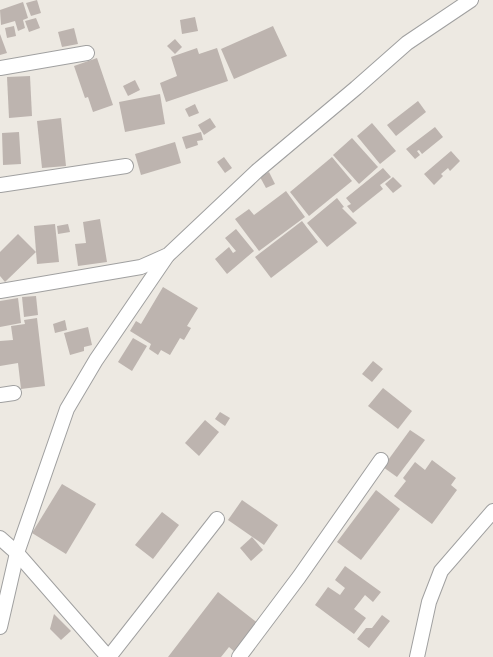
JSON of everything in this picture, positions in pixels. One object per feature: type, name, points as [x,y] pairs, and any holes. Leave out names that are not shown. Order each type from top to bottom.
[{"type":"street","points":[[0,623],[17,552],[67,409],[96,360],[168,255],[256,171],[356,88],[407,43],[471,0]]},
{"type":"street","points":[[0,68],[87,53]]},
{"type":"street","points":[[0,184],[126,166]]},
{"type":"street","points":[[0,291],[141,267],[168,255]]},
{"type":"street","points":[[0,395],[14,393]]},
{"type":"street","points":[[239,657],[299,578],[382,460]]},
{"type":"street","points":[[417,657],[429,602],[441,570],[493,511]]},
{"type":"street","points":[[2,541],[17,552],[109,657],[217,519]]},
{"type":"building","points":[[37,0],[41,13],[31,16],[26,3]]},
{"type":"building","points":[[23,2],[28,18],[23,20],[25,28],[18,31],[15,21],[1,25],[0,10]]},
{"type":"building","points":[[195,17],[198,31],[182,34],[180,20]]},
{"type":"building","points":[[36,18],[40,28],[29,32],[25,21]]},
{"type":"building","points":[[14,26],[16,36],[7,38],[5,28]]},
{"type":"building","points":[[273,26],[287,56],[234,79],[221,49]]},
{"type":"building","points":[[74,28],[78,44],[62,47],[58,32]]},
{"type":"building","points":[[0,34],[7,53],[0,55]]},
{"type":"building","points":[[175,39],[182,47],[175,54],[167,46]]},
{"type":"building","points":[[197,48],[199,54],[217,48],[228,81],[166,102],[160,83],[177,76],[171,57]]},
{"type":"building","points":[[97,58],[113,105],[93,112],[88,97],[85,98],[74,66]]},
{"type":"building","points":[[30,76],[32,116],[9,118],[7,77]]},
{"type":"building","points":[[135,80],[140,90],[128,96],[123,86]]},
{"type":"building","points":[[160,94],[165,124],[125,132],[119,102]]},
{"type":"building","points":[[418,101],[426,112],[396,136],[387,125]]},
{"type":"building","points":[[195,104],[199,113],[189,117],[185,109]]},
{"type":"building","points":[[61,118],[66,166],[42,168],[37,121]]},
{"type":"building","points":[[210,118],[216,127],[204,135],[198,125]]},
{"type":"building","points":[[372,123],[396,151],[380,164],[357,136]]},
{"type":"building","points":[[435,127],[443,137],[422,154],[419,150],[417,151],[420,155],[415,159],[406,149]]},
{"type":"building","points":[[19,132],[21,164],[3,165],[2,133]]},
{"type":"building","points":[[201,132],[203,140],[197,141],[198,145],[186,149],[182,137]]},
{"type":"building","points":[[352,138],[378,167],[359,184],[333,155]]},
{"type":"building","points":[[175,142],[181,163],[141,175],[135,154]]},
{"type":"building","points":[[451,151],[460,161],[450,171],[448,168],[441,174],[443,176],[434,185],[424,174]]},
{"type":"building","points":[[224,157],[232,168],[225,173],[217,162]]},
{"type":"building","points":[[332,157],[352,181],[309,216],[290,192]]},
{"type":"building","points":[[383,168],[391,177],[380,185],[383,189],[353,213],[347,206],[351,204],[346,198]]},
{"type":"building","points":[[269,172],[275,184],[266,188],[260,177]]},
{"type":"building","points":[[393,177],[402,186],[393,193],[385,184]]},
{"type":"building","points":[[286,191],[305,217],[259,251],[235,219],[249,209],[254,215]]},
{"type":"building","points":[[337,198],[344,207],[342,208],[357,223],[327,247],[307,223]]},
{"type":"building","points":[[100,219],[107,262],[78,266],[75,244],[86,243],[83,222]]},
{"type":"building","points":[[302,221],[318,242],[271,278],[255,257]]},
{"type":"building","points":[[55,224],[59,262],[37,264],[34,226]]},
{"type":"building","points":[[68,224],[70,232],[58,234],[57,226]]},
{"type":"building","points":[[236,229],[254,251],[227,274],[215,259],[229,247],[233,253],[236,251],[225,238]]},
{"type":"building","points":[[18,234],[36,252],[5,282],[0,276],[0,252]]},
{"type":"building","points":[[163,287],[198,308],[187,326],[191,328],[184,340],[180,338],[170,355],[161,350],[158,355],[149,349],[151,344],[130,331],[136,321],[141,324]]},
{"type":"building","points":[[36,296],[38,315],[24,317],[22,297]]},
{"type":"building","points":[[18,298],[21,323],[0,327],[0,301]]},
{"type":"building","points":[[37,318],[45,386],[21,389],[18,363],[0,366],[0,341],[13,340],[11,326],[25,324],[24,320]]},
{"type":"building","points":[[65,320],[67,330],[55,333],[53,324]]},
{"type":"building","points":[[88,327],[92,345],[84,347],[84,351],[70,355],[64,333]]},
{"type":"building","points":[[133,338],[147,346],[132,371],[118,362]]},
{"type":"building","points":[[373,361],[383,369],[372,382],[362,374]]},
{"type":"building","points":[[383,388],[412,411],[398,429],[368,406]]},
{"type":"building","points":[[220,412],[230,418],[225,426],[215,419]]},
{"type":"building","points":[[205,420],[219,432],[199,456],[185,443]]},
{"type":"building","points":[[410,430],[425,440],[397,477],[383,467]]},
{"type":"building","points":[[432,460],[456,478],[451,485],[457,490],[432,524],[394,496],[406,481],[403,478],[415,462],[425,470]]},
{"type":"building","points":[[62,484],[96,504],[66,554],[32,533]]},
{"type":"building","points":[[376,490],[400,509],[361,560],[337,542]]},
{"type":"building","points":[[242,500],[278,525],[264,545],[228,520]]},
{"type":"building","points":[[162,512],[179,525],[153,559],[135,545]]},
{"type":"building","points":[[252,537],[263,550],[251,561],[240,548]]},
{"type":"building","points":[[345,566],[381,592],[373,602],[365,595],[354,609],[366,618],[354,634],[315,605],[328,587],[340,595],[345,588],[335,580]]},
{"type":"building","points":[[218,592],[259,624],[236,653],[229,647],[221,657],[168,657]]},
{"type":"building","points":[[54,614],[71,631],[61,640],[50,629]]},
{"type":"building","points":[[382,615],[390,621],[369,648],[357,639],[366,628],[372,628]]}]
